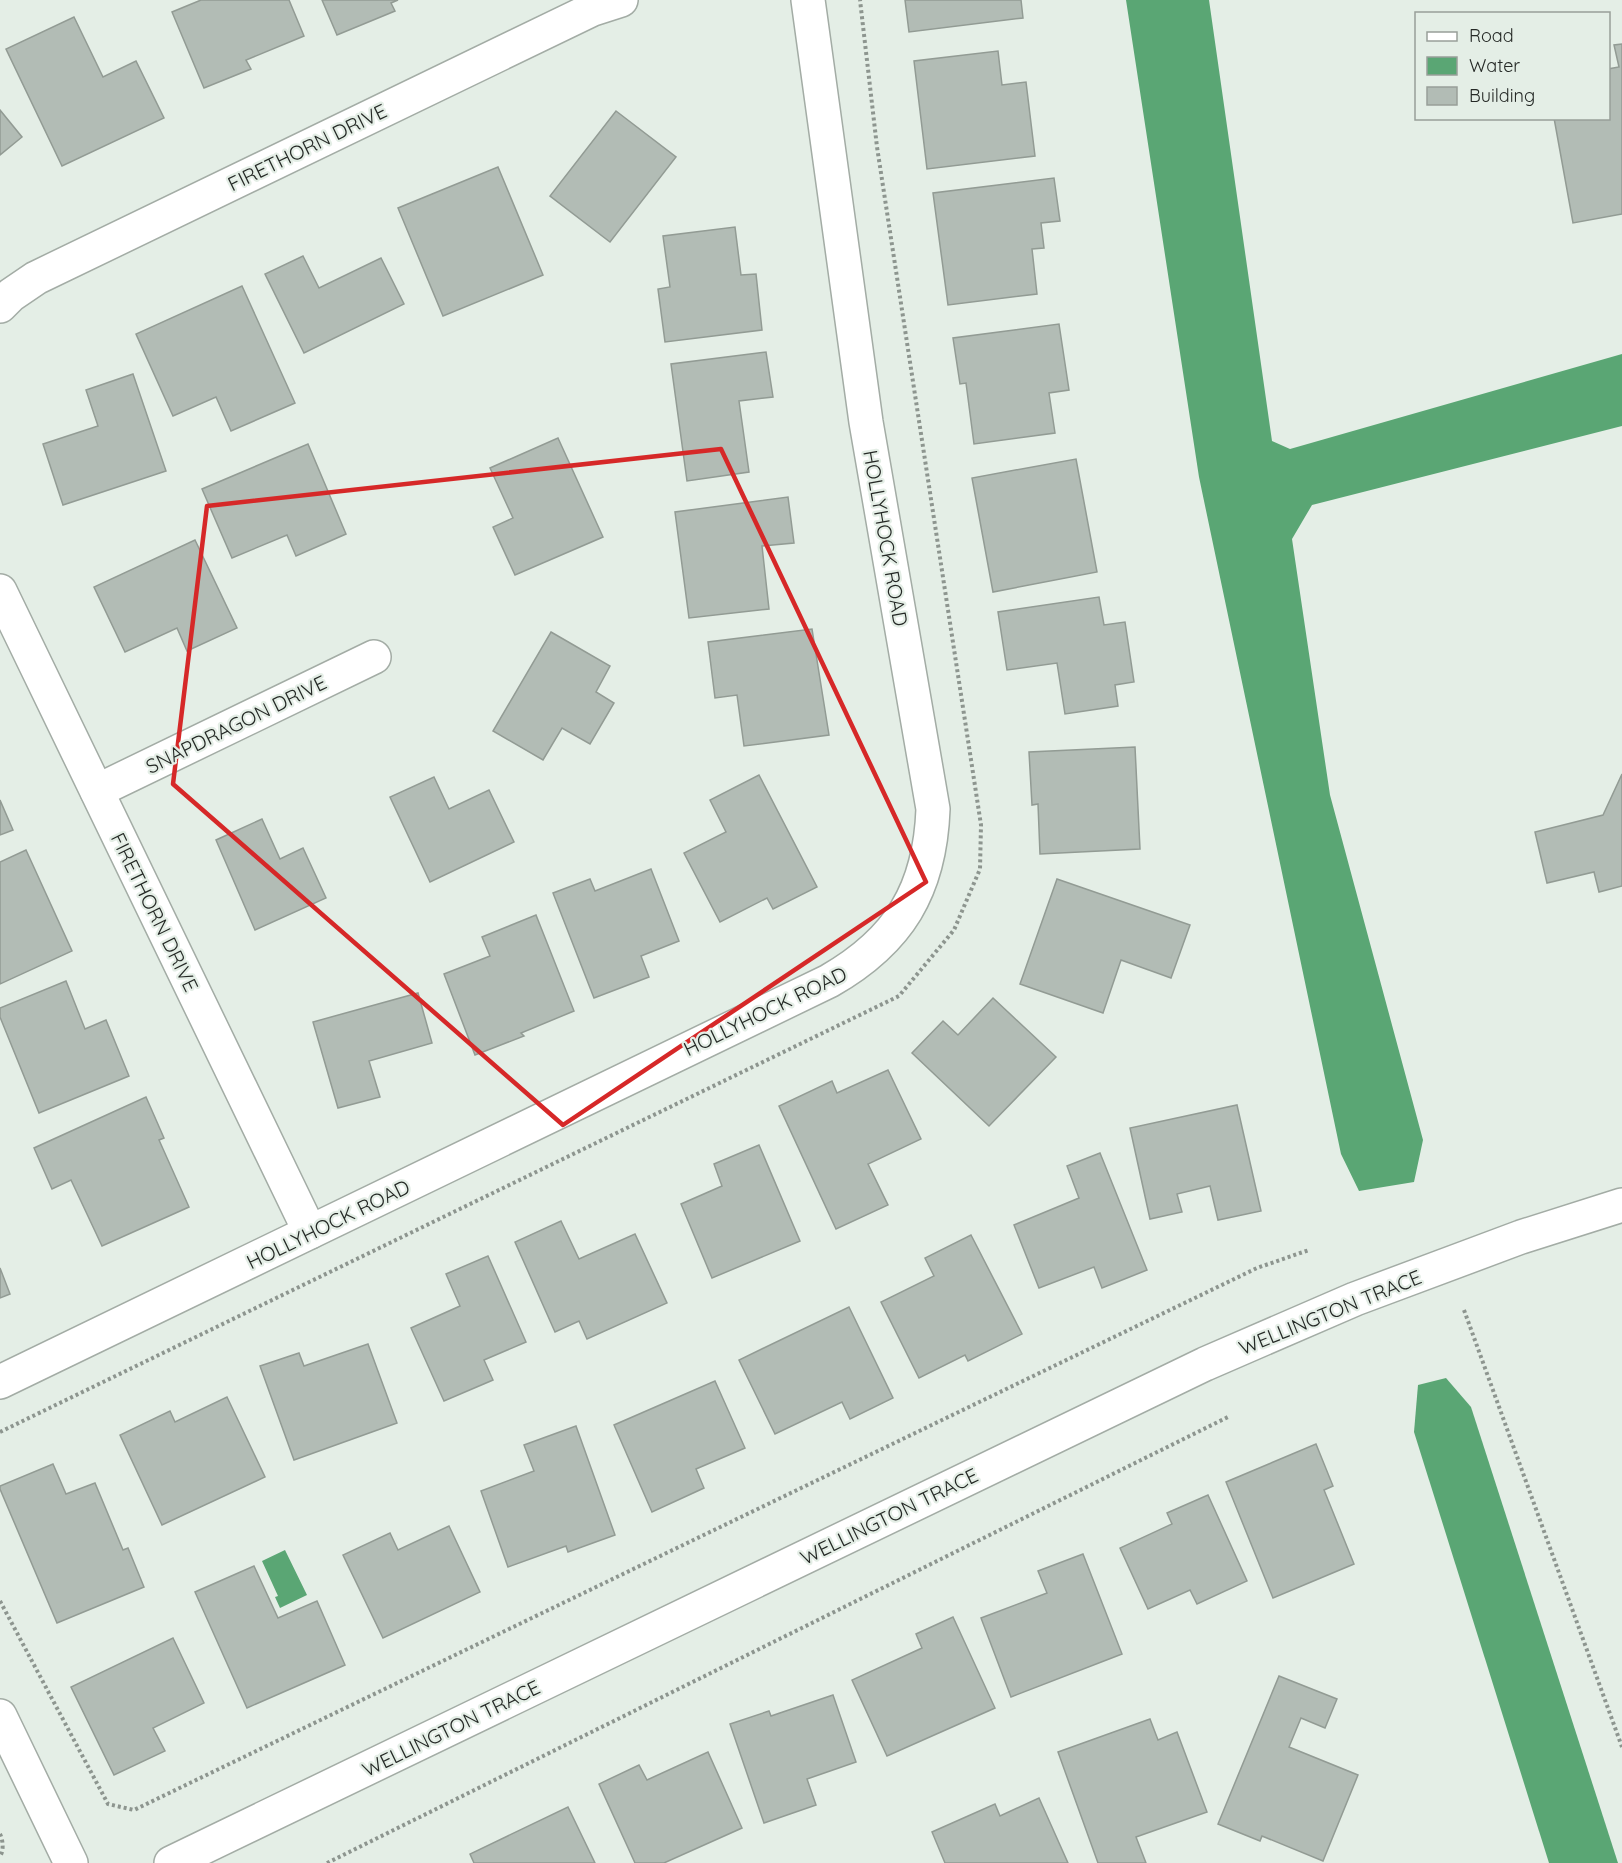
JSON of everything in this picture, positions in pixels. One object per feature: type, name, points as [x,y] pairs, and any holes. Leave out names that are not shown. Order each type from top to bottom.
[{"type":"street","name":"FIRETHORN DRIVE","points":[[0,306],[11,295],[36,278],[582,14],[621,0]]},
{"type":"street","name":"HOLLYHOCK ROAD","points":[[0,1382],[829,981],[855,966],[878,946],[898,924],[914,897],[925,869],[931,839],[933,809],[866,422],[808,0]]},
{"type":"street","name":"FIRETHORN DRIVE","points":[[0,591],[310,1232]]},
{"type":"street","name":"SNAPDRAGON DRIVE","points":[[97,791],[374,657]]},
{"type":"street","name":"WELLINGTON TRACE","points":[[171,1863],[1205,1364],[1355,1299],[1521,1237],[1622,1205]]},
{"type":"street","points":[[0,1716],[71,1863]]},
{"type":"path","points":[[0,1432],[898,996],[954,930],[980,869],[981,825],[877,147],[860,0]]},
{"type":"path","points":[[0,1600],[108,1804],[134,1810],[1257,1268],[1309,1250]]},
{"type":"path","points":[[1464,1310],[1622,1747]]},
{"type":"path","points":[[327,1863],[1230,1416]]},
{"type":"path","points":[[0,1834],[2,1838],[0,1856]]},
{"type":"highlighted area","points":[[721,449],[926,882],[563,1125],[173,784],[207,506]]},
{"type":"water","points":[[1126,0],[1209,0],[1272,441],[1290,449],[1622,354],[1622,426],[1312,505],[1292,539],[1330,795],[1423,1140],[1414,1182],[1359,1191],[1341,1154],[1199,477]]},
{"type":"water","points":[[1446,1378],[1471,1407],[1618,1863],[1549,1863],[1414,1432],[1418,1385]]},
{"type":"water","points":[[285,1550],[307,1595],[280,1608],[275,1597],[278,1596],[262,1561]]},
{"type":"building","points":[[201,0],[289,0],[304,36],[246,60],[251,69],[204,88],[172,12]]},
{"type":"building","points":[[322,0],[398,0],[391,3],[395,11],[337,35]]},
{"type":"building","points":[[905,0],[1021,0],[1023,18],[909,32]]},
{"type":"building","points":[[74,17],[103,77],[136,61],[164,118],[62,166],[6,49]]},
{"type":"building","points":[[1622,44],[1622,214],[1573,223],[1554,120],[1610,120],[1610,69],[1619,67],[1614,45]]},
{"type":"building","points":[[998,51],[1002,85],[1026,82],[1035,156],[927,169],[914,61]]},
{"type":"building","points":[[0,110],[22,137],[0,155]]},
{"type":"building","points":[[616,111],[676,157],[610,242],[550,196]]},
{"type":"building","points":[[498,167],[543,275],[443,316],[398,208]]},
{"type":"building","points":[[1054,178],[1060,221],[1041,223],[1044,248],[1032,249],[1037,294],[948,305],[933,193]]},
{"type":"building","points":[[735,227],[741,275],[756,274],[762,330],[665,342],[658,289],[670,287],[663,236]]},
{"type":"building","points":[[303,256],[319,288],[381,258],[404,304],[304,353],[265,274]]},
{"type":"building","points":[[242,286],[295,403],[231,431],[216,397],[173,416],[136,334]]},
{"type":"building","points":[[1059,324],[1069,390],[1049,393],[1055,433],[974,444],[966,383],[960,384],[953,338]]},
{"type":"building","points":[[766,352],[773,397],[739,401],[749,472],[687,481],[671,364]]},
{"type":"building","points":[[133,374],[166,471],[63,505],[43,444],[98,426],[86,390]]},
{"type":"building","points":[[558,438],[603,537],[515,575],[493,527],[513,518],[490,468]]},
{"type":"building","points":[[308,444],[346,534],[296,556],[287,535],[232,558],[202,489]]},
{"type":"building","points":[[1076,459],[1097,572],[993,592],[972,478]]},
{"type":"building","points":[[788,497],[794,543],[762,546],[769,609],[689,618],[675,512]]},
{"type":"building","points":[[195,540],[237,628],[187,651],[177,628],[125,652],[94,587]]},
{"type":"building","points":[[1099,597],[1104,625],[1125,622],[1134,682],[1115,685],[1118,706],[1065,714],[1057,663],[1007,670],[998,612]]},
{"type":"building","points":[[812,629],[829,735],[744,746],[737,695],[715,698],[708,642]]},
{"type":"building","points":[[551,632],[610,666],[596,692],[614,703],[590,744],[562,728],[543,760],[493,731]]},
{"type":"building","points":[[1135,747],[1140,849],[1040,854],[1038,804],[1032,805],[1029,752]]},
{"type":"building","points":[[1622,774],[1622,886],[1599,892],[1594,872],[1547,883],[1535,832],[1603,815]]},
{"type":"building","points":[[759,775],[817,887],[773,909],[767,898],[720,922],[684,853],[726,832],[710,800]]},
{"type":"building","points":[[434,777],[449,809],[489,790],[514,842],[430,882],[390,797]]},
{"type":"building","points":[[0,800],[13,830],[0,835]]},
{"type":"building","points":[[262,819],[280,859],[303,848],[326,898],[255,930],[216,840]]},
{"type":"building","points":[[26,850],[72,951],[0,984],[0,862]]},
{"type":"building","points":[[651,869],[679,941],[641,956],[649,977],[594,998],[553,893],[590,879],[595,891]]},
{"type":"building","points":[[1057,879],[1190,925],[1171,978],[1121,960],[1103,1013],[1020,984]]},
{"type":"building","points":[[536,915],[574,1011],[521,1033],[524,1036],[475,1055],[444,974],[490,956],[482,937]]},
{"type":"building","points":[[66,981],[85,1029],[106,1020],[129,1076],[39,1113],[0,1017],[0,1008]]},
{"type":"building","points":[[418,993],[432,1043],[369,1061],[380,1097],[338,1108],[313,1022]]},
{"type":"building","points":[[993,998],[1056,1057],[989,1126],[912,1053],[943,1021],[958,1035]]},
{"type":"building","points":[[888,1070],[921,1139],[868,1164],[888,1205],[836,1229],[779,1106],[832,1081],[837,1093]]},
{"type":"building","points":[[146,1097],[164,1138],[159,1140],[189,1207],[102,1246],[71,1180],[52,1189],[34,1148]]},
{"type":"building","points":[[1237,1105],[1261,1211],[1218,1220],[1210,1186],[1177,1194],[1182,1212],[1150,1219],[1130,1128]]},
{"type":"building","points":[[759,1145],[800,1241],[712,1278],[681,1204],[722,1186],[714,1164]]},
{"type":"building","points":[[1100,1153],[1147,1270],[1102,1288],[1094,1267],[1039,1288],[1014,1225],[1079,1198],[1067,1166]]},
{"type":"building","points":[[561,1221],[579,1259],[635,1234],[667,1303],[587,1339],[579,1321],[555,1332],[515,1242]]},
{"type":"building","points":[[971,1235],[1022,1334],[968,1361],[965,1355],[919,1378],[881,1302],[934,1276],[925,1258]]},
{"type":"building","points":[[488,1256],[526,1342],[484,1360],[493,1380],[444,1401],[411,1328],[460,1306],[446,1274]]},
{"type":"building","points":[[0,1268],[10,1294],[0,1298]]},
{"type":"building","points":[[849,1307],[893,1398],[850,1419],[842,1402],[775,1434],[739,1360]]},
{"type":"building","points":[[368,1344],[397,1423],[294,1460],[260,1366],[299,1353],[304,1366]]},
{"type":"building","points":[[715,1381],[745,1448],[696,1469],[704,1488],[652,1512],[614,1425]]},
{"type":"building","points":[[227,1397],[265,1477],[162,1525],[120,1435],[170,1411],[175,1422]]},
{"type":"building","points":[[576,1426],[615,1535],[568,1552],[566,1546],[508,1567],[481,1491],[534,1471],[524,1445]]},
{"type":"building","points":[[1316,1444],[1333,1486],[1324,1490],[1354,1564],[1273,1598],[1226,1482]]},
{"type":"building","points":[[53,1464],[66,1494],[95,1483],[123,1550],[128,1548],[144,1587],[57,1623],[0,1489],[0,1486]]},
{"type":"building","points":[[1208,1495],[1247,1581],[1197,1604],[1190,1590],[1148,1609],[1120,1548],[1172,1524],[1167,1513]]},
{"type":"building","points":[[449,1526],[480,1592],[383,1638],[343,1555],[390,1533],[398,1550]]},
{"type":"building","points":[[1083,1554],[1122,1654],[1011,1697],[981,1618],[1047,1593],[1038,1571]]},
{"type":"building","points":[[254,1566],[278,1618],[317,1601],[345,1665],[247,1708],[195,1592]]},
{"type":"building","points":[[953,1617],[995,1708],[887,1756],[852,1680],[922,1648],[916,1634]]},
{"type":"building","points":[[173,1638],[204,1703],[153,1728],[165,1751],[114,1775],[71,1687]]},
{"type":"building","points":[[1279,1676],[1337,1699],[1325,1728],[1301,1718],[1289,1747],[1358,1775],[1323,1861],[1262,1836],[1260,1841],[1218,1824]]},
{"type":"building","points":[[833,1695],[856,1762],[807,1779],[816,1805],[764,1823],[730,1724],[769,1711],[771,1716]]},
{"type":"building","points":[[1150,1719],[1158,1740],[1177,1732],[1207,1812],[1136,1837],[1146,1863],[1098,1863],[1058,1752]]},
{"type":"building","points":[[708,1752],[742,1828],[664,1863],[635,1863],[599,1784],[639,1765],[647,1780]]},
{"type":"building","points":[[1039,1798],[1068,1863],[945,1863],[932,1832],[995,1804],[1000,1816]]},
{"type":"building","points":[[568,1807],[595,1863],[474,1863],[470,1854]]}]
